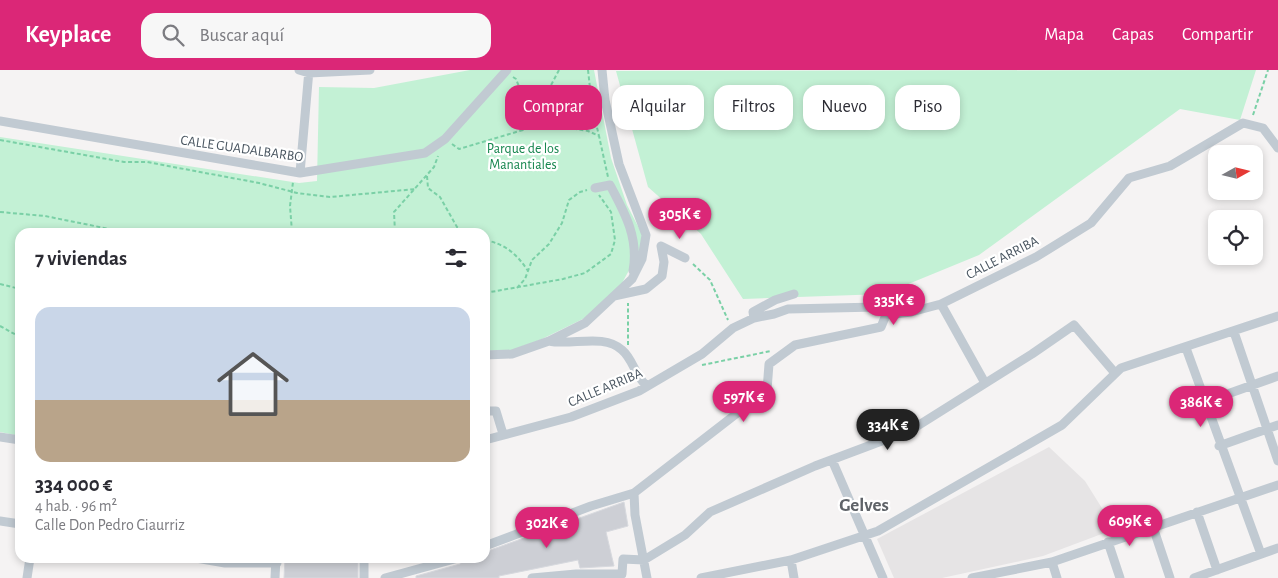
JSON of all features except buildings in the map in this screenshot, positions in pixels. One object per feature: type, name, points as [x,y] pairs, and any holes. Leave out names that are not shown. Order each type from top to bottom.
[{"type":"street","points":[[299,70],[370,70]]},
{"type":"street","points":[[490,355],[512,354],[549,341],[585,323],[632,279],[642,259],[646,235],[619,164],[605,100],[602,70]]},
{"type":"street","points":[[297,172],[309,71]]},
{"type":"street","name":"CALLE GUADALBARBO","points":[[0,121],[297,172],[425,153],[445,138],[506,71]]},
{"type":"street","name":"CALLE ARRIBA","points":[[490,438],[571,417],[639,391],[646,385],[702,354],[733,328],[754,318],[788,309],[877,307],[886,315],[912,312],[941,304],[1036,257],[1091,223],[1129,178],[1170,166],[1243,123],[1250,124]]},
{"type":"street","points":[[1250,124],[1263,128],[1278,148]]},
{"type":"street","points":[[595,188],[610,185],[631,224],[635,243],[632,279]]},
{"type":"street","points":[[614,296],[646,289],[662,276],[664,262],[662,246],[685,258]]},
{"type":"street","points":[[754,318],[753,312],[775,300],[794,294]]},
{"type":"street","points":[[941,304],[985,383]]},
{"type":"street","points":[[490,544],[591,506],[634,493],[767,390],[769,364],[795,345],[882,327],[886,315]]},
{"type":"street","points":[[701,578],[736,575],[864,537],[921,508],[1062,425],[1121,368],[1278,318]]},
{"type":"street","points":[[532,578],[576,574],[622,574],[623,559],[644,560],[685,535],[710,512],[747,494],[910,430],[1074,325],[1115,374]]},
{"type":"street","points":[[1234,332],[1278,461]]},
{"type":"street","points":[[549,341],[560,343],[596,341],[612,344],[623,350],[640,380],[646,385]]},
{"type":"street","points":[[1186,348],[1219,446],[1261,554]]},
{"type":"street","points":[[1205,402],[1278,376]]},
{"type":"street","points":[[490,411],[496,411],[503,434]]},
{"type":"street","points":[[1219,446],[1278,425]]},
{"type":"street","points":[[0,437],[15,439]]},
{"type":"street","points":[[832,460],[883,578]]},
{"type":"street","points":[[972,578],[986,577],[1052,562],[1278,485]]},
{"type":"street","points":[[634,493],[647,578]]},
{"type":"street","points":[[1197,512],[1217,570]]},
{"type":"street","points":[[0,521],[15,523]]},
{"type":"street","points":[[1153,527],[1170,578]]},
{"type":"street","points":[[1108,542],[1120,578]]},
{"type":"street","points":[[1194,578],[1278,548]]},
{"type":"street","points":[[790,560],[794,578]]},
{"type":"street","points":[[1052,562],[1057,578]]},
{"type":"street","points":[[26,578],[29,563]]},
{"type":"street","points":[[275,578],[276,563]]},
{"type":"street","points":[[364,563],[364,578]]},
{"type":"street","points":[[385,578],[440,563]]},
{"type":"path","points":[[551,85],[559,70]]},
{"type":"path","points":[[588,70],[592,106],[610,185]]},
{"type":"path","points":[[1250,124],[1268,70]]},
{"type":"path","points":[[506,71],[516,79],[518,85]]},
{"type":"path","points":[[395,228],[394,212],[434,167],[445,138],[459,149],[523,130]]},
{"type":"path","points":[[582,130],[599,136]]},
{"type":"path","points":[[0,140],[124,162],[146,162],[259,183],[292,192],[330,197],[416,189]]},
{"type":"path","points":[[292,228],[292,192],[297,172]]},
{"type":"path","points":[[427,176],[428,188],[440,197],[458,228]]},
{"type":"path","points":[[490,292],[517,288],[585,273],[611,254],[615,240],[611,212],[595,188],[580,192],[569,200],[562,223],[549,244],[532,260],[526,279],[517,288]]},
{"type":"path","points":[[0,212],[45,216],[104,228]]},
{"type":"path","points":[[490,241],[500,243],[521,260],[528,271]]},
{"type":"path","points":[[685,258],[710,280],[720,306],[733,328]]},
{"type":"path","points":[[0,284],[15,288]]},
{"type":"path","points":[[623,350],[630,344],[628,294]]},
{"type":"path","points":[[0,326],[15,334]]},
{"type":"path","points":[[690,360],[695,366],[719,363],[770,351],[788,351]]},
{"type":"shaded area","points":[[1049,447],[1085,481],[1115,529],[1043,556],[942,578],[894,578],[877,539]]},
{"type":"green space","name":"Parque de los Manantiales","points":[[470,70],[594,70],[597,85],[505,85],[505,130],[602,130],[602,111],[611,158],[627,205],[642,234],[640,250],[621,285],[591,315],[540,340],[512,350],[490,351],[490,228],[15,228],[15,435],[0,432],[0,137],[299,183],[317,181],[319,87],[374,88]]},
{"type":"green space","points":[[1256,70],[1240,120],[1180,109],[979,255],[884,294],[743,299],[701,234],[648,187],[632,130],[704,130],[704,85],[620,85],[616,71]]},
{"type":"district","name":"Gelves","points":[[864,504]]}]
